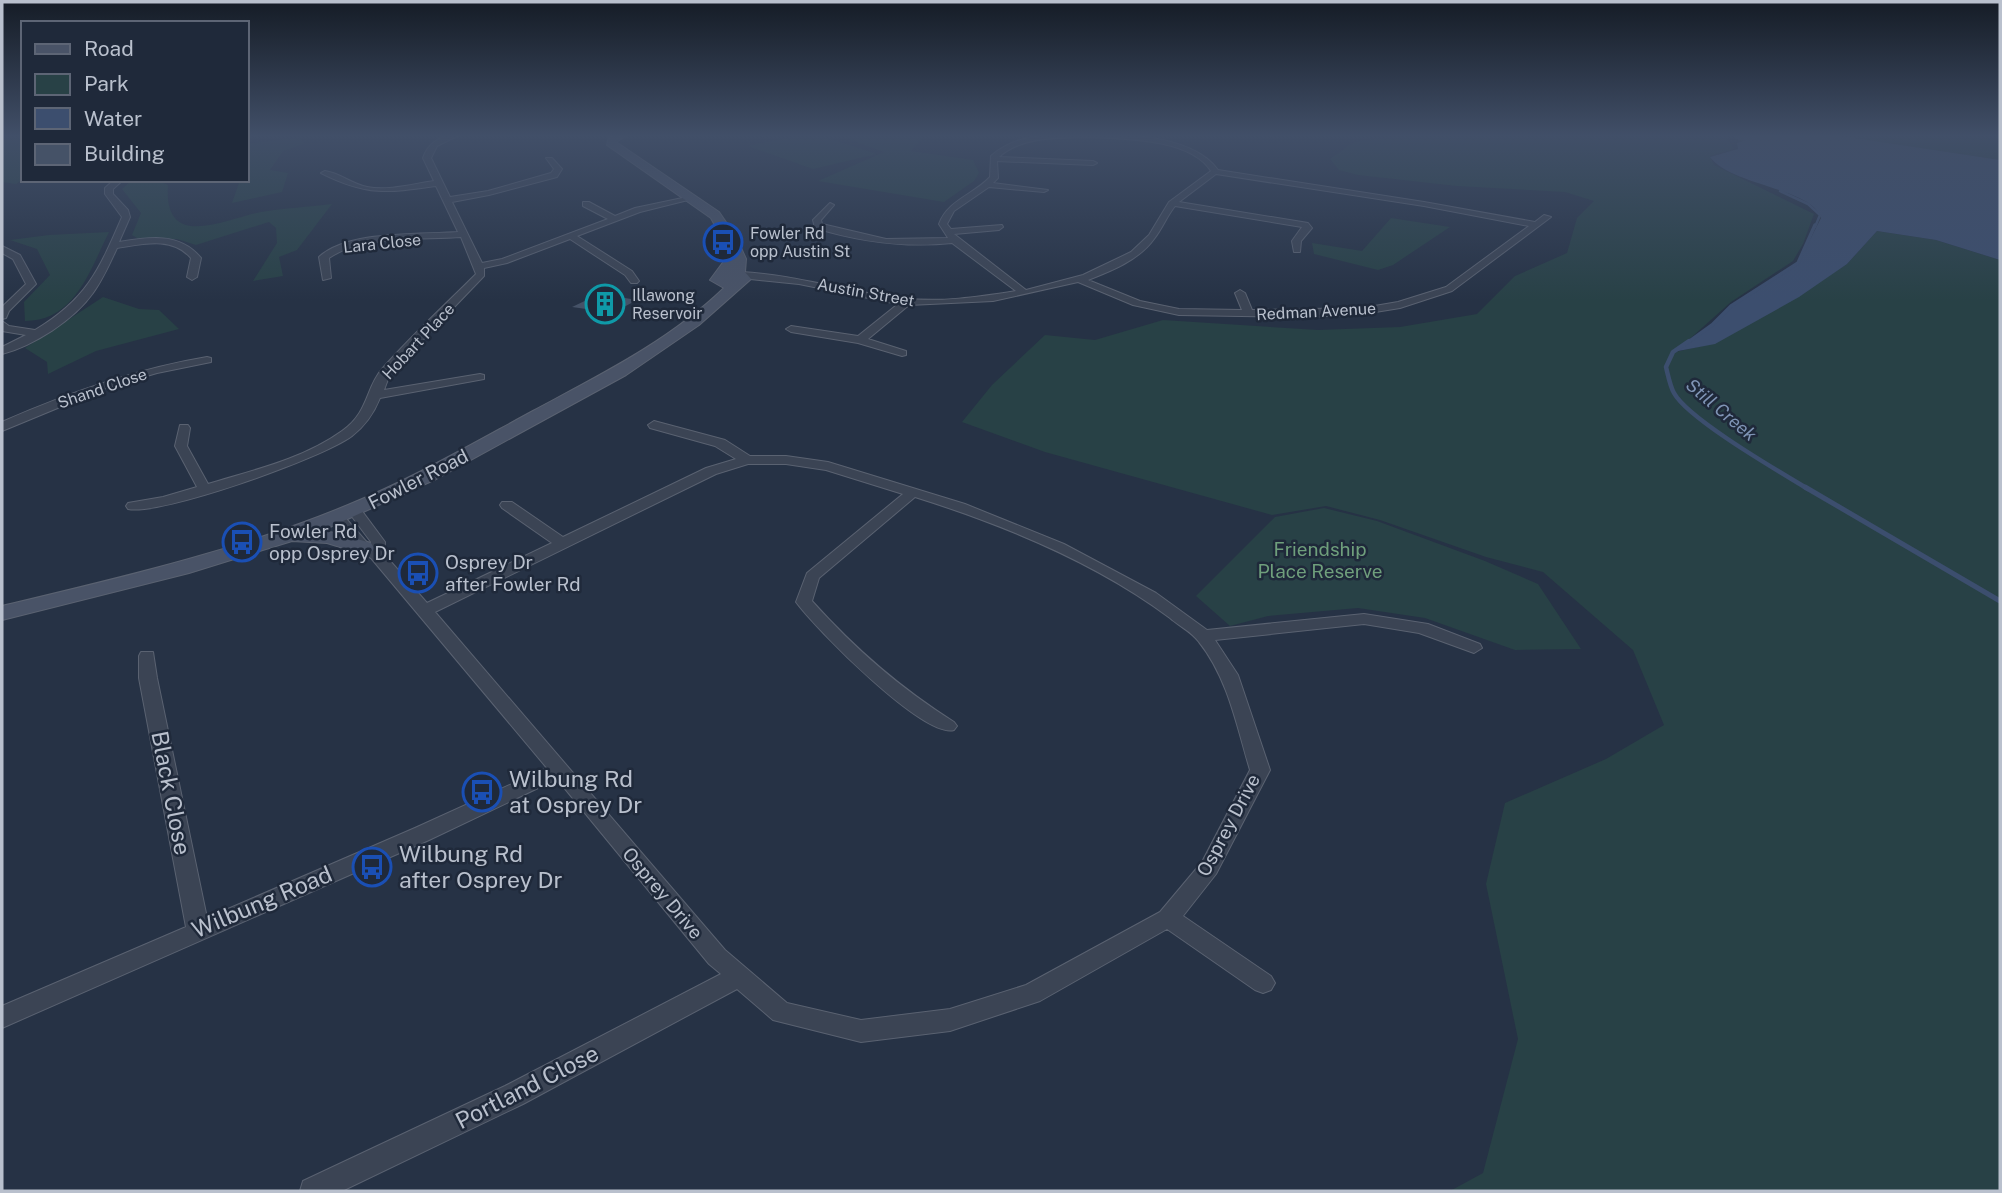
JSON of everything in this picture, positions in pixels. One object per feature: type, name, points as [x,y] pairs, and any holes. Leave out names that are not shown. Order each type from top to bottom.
[{"type":"street","points":[[2,349],[35,333],[84,298],[126,217],[125,212],[109,194],[110,190]]},
{"type":"street","points":[[442,190],[480,266],[504,261],[651,206],[692,198]]},
{"type":"street","points":[[447,200],[501,190]]},
{"type":"street","points":[[680,190],[721,222],[730,237],[739,259],[739,278],[720,285]]},
{"type":"street","points":[[982,190],[949,211],[943,224],[954,240],[1023,292]]},
{"type":"street","name":"Austin Street","points":[[739,278],[793,280],[907,302],[967,300],[1023,292],[1078,279],[1133,255],[1150,242],[1173,202],[1190,190]]},
{"type":"street","points":[[1330,190],[1537,225]]},
{"type":"street","points":[[1173,202],[1305,225],[1308,228],[1296,241],[1297,250]]},
{"type":"street","points":[[586,204],[615,219]]},
{"type":"street","points":[[830,205],[817,220],[818,226],[862,240],[895,244],[954,240]]},
{"type":"street","name":"Redman Avenue","points":[[1078,279],[1137,303],[1200,314],[1363,311],[1426,298],[1466,279],[1547,217]]},
{"type":"street","points":[[947,232],[999,227]]},
{"type":"street","name":"Lara Close","points":[[326,278],[324,257],[339,247],[358,242],[464,234]]},
{"type":"street","points":[[571,236],[629,274],[634,281]]},
{"type":"street","points":[[113,246],[157,241],[187,247],[197,262],[191,277]]},
{"type":"street","points":[[2,249],[17,257],[31,284],[4,310],[2,316]]},
{"type":"street","name":"Fowler Road","points":[[2,613],[157,575],[262,544],[345,514],[430,475],[638,362],[682,332],[720,285],[736,255]]},
{"type":"street","name":"Hobart Place","points":[[133,506],[165,501],[281,466],[328,445],[364,419],[385,373],[476,282],[481,274],[480,266]]},
{"type":"street","name":"Fowler Road","points":[[720,285],[739,278]]},
{"type":"street","points":[[1240,293],[1249,314]]},
{"type":"street","points":[[860,340],[907,302]]},
{"type":"street","points":[[2,324],[6,330],[35,333]]},
{"type":"street","points":[[791,330],[860,340],[902,353]]},
{"type":"street","name":"Shand Close","points":[[2,427],[114,382],[207,360]]},
{"type":"street","points":[[376,395],[480,377]]},
{"type":"street","points":[[654,425],[720,443],[747,460]]},
{"type":"street","points":[[184,428],[181,446],[204,488]]},
{"type":"street","name":"Osprey Drive","points":[[345,514],[370,551],[468,660],[717,957],[781,1012],[861,1031],[937,1021],[1032,994],[1168,918],[1209,868],[1260,770],[1229,675],[1205,636],[1150,596],[1059,547],[960,507],[828,466],[786,460],[747,460],[711,471],[424,611]]},
{"type":"street","points":[[913,492],[812,576],[804,601],[838,641],[906,701],[948,726]]},
{"type":"street","points":[[507,505],[564,544]]},
{"type":"street","points":[[262,544],[321,536],[370,551]]},
{"type":"street","points":[[1205,636],[1364,619],[1422,628],[1474,648]]},
{"type":"street","name":"Black Close","points":[[147,656],[148,678],[198,930]]},
{"type":"street","name":"Wilbung Road","points":[[2,1017],[433,829],[560,770]]},
{"type":"street","points":[[1168,918],[1263,984]]},
{"type":"street","name":"Portland Close","points":[[313,1191],[514,1095],[738,976]]},
{"type":"green space","points":[[123,190],[168,190],[169,206],[175,218],[186,225],[199,226],[278,209],[332,204],[297,250],[279,257],[283,276],[253,281],[277,243],[276,228],[269,222],[196,245],[177,239],[140,240],[132,235],[141,213]]},
{"type":"green space","points":[[237,190],[283,190],[282,192],[232,203]]},
{"type":"green space","points":[[870,190],[962,190],[944,202]]},
{"type":"green space","points":[[1523,190],[1764,190],[1814,214],[1803,244],[1793,261],[1731,302],[1675,352],[1715,343],[1847,264],[1877,231],[1936,240],[2000,260],[2000,1191],[1450,1191],[1483,1173],[1518,1039],[1486,884],[1505,803],[1606,759],[1664,725],[1633,650],[1543,572],[1486,557],[1380,520],[1326,506],[1272,515],[1045,452],[962,422],[992,385],[1045,335],[1095,340],[1163,320],[1318,330],[1400,327],[1477,314],[1515,276],[1567,253],[1577,218],[1594,201],[1565,192]]},
{"type":"green space","points":[[1391,218],[1450,227],[1393,265],[1378,270],[1314,254],[1312,243],[1362,251]]},
{"type":"green space","points":[[109,232],[87,277],[69,303],[42,319],[25,321],[24,302],[50,275],[37,249],[10,240]]},
{"type":"green space","points":[[103,297],[139,309],[159,310],[179,329],[96,351],[48,374],[47,362],[25,348]]},
{"type":"green space","name":"Friendship Place Reserve","points":[[1324,508],[1377,521],[1485,561],[1538,584],[1581,649],[1515,650],[1425,618],[1358,608],[1268,616],[1230,626],[1196,596],[1275,517]]},
{"type":"water","points":[[1778,190],[2000,190],[2000,260],[1936,240],[1877,231],[1847,264],[1799,297],[1715,344],[1673,352],[1712,325],[1731,306],[1798,263],[1821,218],[1815,208]]},
{"type":"building","name":"Illawong Reservoir","points":[[607,295],[637,300],[607,312],[572,307],[591,298]]},
{"type":"waterway","name":"Still Creek","points":[[1780,191],[1808,204],[1820,215],[1815,227]]},
{"type":"waterway","name":"Still Creek","points":[[1687,343],[1712,325],[1731,306],[1798,263],[1815,225]]},
{"type":"waterway","name":"Still Creek","points":[[1689,341],[1673,352],[1666,367],[1673,390],[1683,404],[1715,430],[1808,489]]},
{"type":"waterway","name":"Still Creek","points":[[1805,487],[2000,601]]},
{"type":"place","name":"Fowler Rd opp Austin St","points":[[723,242]]},
{"type":"place","name":"Illawong Reservoir","points":[[605,304]]},
{"type":"place","name":"Fowler Rd opp Osprey Dr","points":[[242,542]]},
{"type":"place","name":"Osprey Dr after Fowler Rd","points":[[418,573]]},
{"type":"place","name":"Wilbung Rd at Osprey Dr","points":[[482,792]]},
{"type":"place","name":"Wilbung Rd after Osprey Dr","points":[[372,867]]}]
